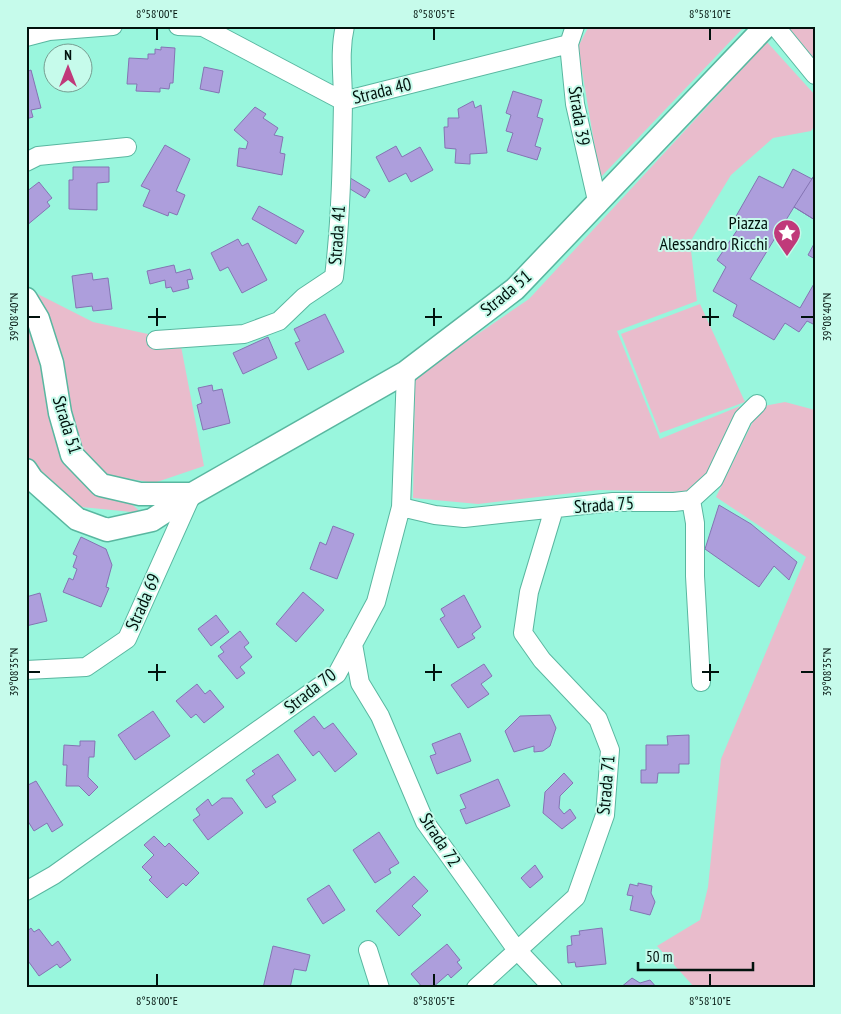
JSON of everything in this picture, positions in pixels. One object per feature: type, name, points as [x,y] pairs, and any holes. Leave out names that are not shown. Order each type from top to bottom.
[{"type":"street","points":[[26,37],[49,31],[113,26]]},
{"type":"street","name":"Strada 40","points":[[178,26],[203,27],[343,101],[569,44]]},
{"type":"street","name":"Strada 41","points":[[156,340],[244,334],[279,321],[304,297],[334,277],[339,233],[343,101],[340,47],[345,26]]},
{"type":"street","name":"Strada 39","points":[[575,26],[569,44],[575,104],[598,205]]},
{"type":"street","name":"Strada 51","points":[[26,470],[32,479],[77,519],[107,530],[152,520],[192,494],[406,372],[515,288],[598,205],[766,26]]},
{"type":"street","points":[[775,26],[815,75]]},
{"type":"street","points":[[26,162],[38,156],[127,147]]},
{"type":"street","name":"Strada 51","points":[[26,299],[38,319],[52,363],[60,413],[72,455],[101,484],[140,494],[192,494]]},
{"type":"street","name":"Strada 70","points":[[26,891],[54,875],[337,674],[376,602],[401,507],[406,372]]},
{"type":"street","points":[[701,682],[695,576],[695,523],[691,500],[714,479],[744,418],[757,404]]},
{"type":"street","name":"Strada 69","points":[[26,670],[86,667],[127,639],[192,494]]},
{"type":"street","name":"Strada 75","points":[[401,507],[435,515],[464,518],[613,502],[674,502],[691,500]]},
{"type":"street","name":"Strada 71","points":[[476,988],[516,949],[576,897],[605,814],[610,750],[598,719],[542,660],[523,633],[528,592],[554,509]]},
{"type":"street","name":"Strada 72","points":[[353,644],[360,682],[380,716],[425,822],[516,949],[554,988]]},
{"type":"street","points":[[368,950],[380,988]]},
{"type":"shaded area","points":[[589,26],[745,26],[600,178],[578,47]]},
{"type":"shaded area","points":[[815,26],[815,60],[786,27]]},
{"type":"shaded area","points":[[767,42],[815,95],[815,125],[811,131],[773,138],[731,175],[690,242],[697,301],[617,331],[660,439],[740,406],[708,472],[686,492],[599,490],[478,504],[413,498],[415,377],[529,299]]},
{"type":"shaded area","points":[[26,288],[93,322],[180,341],[204,466],[154,483],[95,473],[142,513],[61,505],[26,456]]},
{"type":"shaded area","points":[[700,304],[745,402],[660,433],[621,334]]},
{"type":"shaded area","points":[[785,402],[815,410],[815,988],[695,988],[657,946],[700,920],[708,887],[721,759],[806,557],[716,497],[757,413],[764,406]]},
{"type":"building","points":[[161,47],[175,48],[173,83],[170,83],[169,89],[160,88],[160,92],[136,91],[137,84],[127,84],[129,58],[148,59],[148,54],[155,54],[155,49],[161,50]]},
{"type":"building","points":[[204,67],[223,71],[219,93],[200,89]]},
{"type":"building","points":[[31,70],[41,108],[31,110],[33,117],[26,119],[26,72]]},
{"type":"building","points":[[513,91],[542,100],[537,117],[543,119],[535,146],[541,148],[537,160],[507,151],[513,133],[506,131],[511,115],[506,113]]},
{"type":"building","points":[[473,101],[475,108],[481,105],[487,153],[470,154],[470,164],[455,163],[456,149],[445,148],[444,127],[448,127],[448,118],[459,118],[458,109]]},
{"type":"building","points":[[255,107],[266,114],[263,118],[278,128],[274,135],[283,137],[280,153],[285,154],[282,175],[237,166],[239,148],[246,149],[248,142],[234,130]]},
{"type":"building","points":[[165,145],[190,159],[176,191],[185,195],[177,215],[169,212],[168,216],[143,206],[150,190],[141,186]]},
{"type":"building","points":[[396,146],[402,157],[420,147],[433,170],[411,182],[406,173],[389,182],[376,157]]},
{"type":"building","points":[[73,167],[109,167],[109,182],[97,183],[97,210],[69,209],[69,180],[73,180]]},
{"type":"building","points":[[793,169],[812,179],[815,174],[815,220],[794,207],[750,279],[800,308],[815,282],[815,325],[807,321],[799,332],[785,323],[774,340],[733,316],[737,305],[713,291],[726,267],[717,260],[742,223],[735,218],[759,176],[783,188]]},
{"type":"building","points":[[815,174],[815,220],[794,207]]},
{"type":"building","points":[[347,176],[370,190],[365,198],[342,184]]},
{"type":"building","points":[[39,182],[52,198],[47,202],[50,206],[26,226],[26,192]]},
{"type":"building","points":[[259,206],[304,231],[296,244],[252,219]]},
{"type":"building","points":[[238,239],[242,246],[248,243],[267,280],[242,293],[228,267],[220,271],[211,253]]},
{"type":"building","points":[[815,242],[815,259],[808,255]]},
{"type":"building","points":[[174,265],[176,273],[190,269],[193,279],[187,280],[189,288],[173,292],[171,287],[166,288],[165,280],[150,284],[147,271]]},
{"type":"building","points":[[92,273],[93,280],[108,278],[112,309],[93,311],[92,306],[76,308],[72,276]]},
{"type":"building","points":[[325,314],[344,352],[308,370],[295,343],[300,341],[294,329]]},
{"type":"building","points":[[268,337],[277,358],[243,374],[233,353]]},
{"type":"building","points":[[212,385],[213,391],[222,389],[230,423],[203,430],[197,405],[202,403],[198,388]]},
{"type":"building","points":[[719,505],[751,524],[797,562],[789,580],[774,566],[759,587],[705,549]]},
{"type":"building","points":[[333,526],[354,534],[337,579],[310,569],[320,542],[326,545]]},
{"type":"building","points":[[81,537],[106,549],[112,565],[106,587],[109,588],[101,607],[63,592],[69,578],[73,580],[77,569],[73,567],[77,556],[73,554]]},
{"type":"building","points":[[303,592],[324,610],[296,642],[276,624]]},
{"type":"building","points":[[40,593],[47,621],[26,626],[26,597]]},
{"type":"building","points":[[464,595],[481,627],[472,634],[475,638],[458,648],[440,619],[445,616],[441,609]]},
{"type":"building","points":[[216,615],[229,632],[211,646],[198,629]]},
{"type":"building","points":[[240,631],[249,643],[244,647],[252,657],[240,667],[245,673],[237,679],[218,656],[224,652],[220,647]]},
{"type":"building","points":[[484,664],[492,676],[481,684],[489,694],[468,708],[451,685]]},
{"type":"building","points":[[197,684],[205,694],[210,690],[224,707],[204,723],[196,714],[191,718],[176,701]]},
{"type":"building","points":[[153,711],[170,736],[135,760],[118,735]]},
{"type":"building","points":[[550,715],[556,728],[550,746],[543,751],[534,752],[534,746],[514,752],[505,731],[520,716]]},
{"type":"building","points":[[314,716],[324,729],[333,723],[357,754],[335,772],[319,751],[313,756],[294,731]]},
{"type":"building","points":[[460,733],[471,761],[437,774],[430,756],[436,754],[432,744]]},
{"type":"building","points":[[689,735],[689,764],[679,764],[679,773],[658,773],[657,783],[641,783],[641,770],[646,770],[646,745],[668,745],[667,736]]},
{"type":"building","points":[[80,741],[95,741],[94,757],[89,757],[88,777],[98,787],[89,796],[79,786],[66,786],[67,765],[63,765],[64,745],[80,746]]},
{"type":"building","points":[[278,754],[296,780],[272,796],[276,802],[266,808],[246,780],[255,774],[252,771]]},
{"type":"building","points":[[564,773],[573,783],[560,796],[559,808],[564,814],[570,809],[576,818],[562,829],[543,813],[545,792]]},
{"type":"building","points":[[498,779],[510,806],[466,824],[460,810],[466,808],[460,795]]},
{"type":"building","points":[[36,781],[63,825],[52,832],[47,823],[34,831],[26,818],[26,786]]},
{"type":"building","points":[[222,798],[232,798],[243,813],[208,840],[193,820],[200,815],[196,809],[208,799],[212,806]]},
{"type":"building","points":[[379,832],[399,863],[389,869],[391,873],[375,883],[353,850]]},
{"type":"building","points":[[154,836],[165,847],[169,843],[199,873],[186,886],[183,883],[167,898],[149,880],[152,877],[142,867],[154,855],[144,845]]},
{"type":"building","points":[[535,865],[543,877],[530,888],[521,878]]},
{"type":"building","points":[[414,876],[428,891],[412,906],[421,915],[399,936],[376,911]]},
{"type":"building","points":[[638,883],[652,886],[651,893],[655,902],[650,915],[630,910],[633,896],[627,895],[630,884],[638,886]]},
{"type":"building","points":[[329,885],[345,910],[323,924],[307,899]]},
{"type":"building","points":[[31,928],[34,932],[39,929],[52,946],[58,941],[71,960],[60,968],[57,964],[39,976],[26,958],[26,932]]},
{"type":"building","points":[[602,928],[606,964],[576,967],[575,962],[568,963],[567,946],[572,945],[571,936],[580,935],[579,931]]},
{"type":"building","points":[[447,944],[460,960],[457,962],[462,968],[451,978],[448,974],[432,988],[423,988],[411,974]]},
{"type":"building","points":[[273,946],[310,955],[306,971],[294,969],[290,988],[263,988]]},
{"type":"building","points":[[632,978],[640,983],[650,980],[657,988],[620,988]]},
{"type":"place","name":"Piazza Alessandro Ricchi","points":[[787,257]]}]
